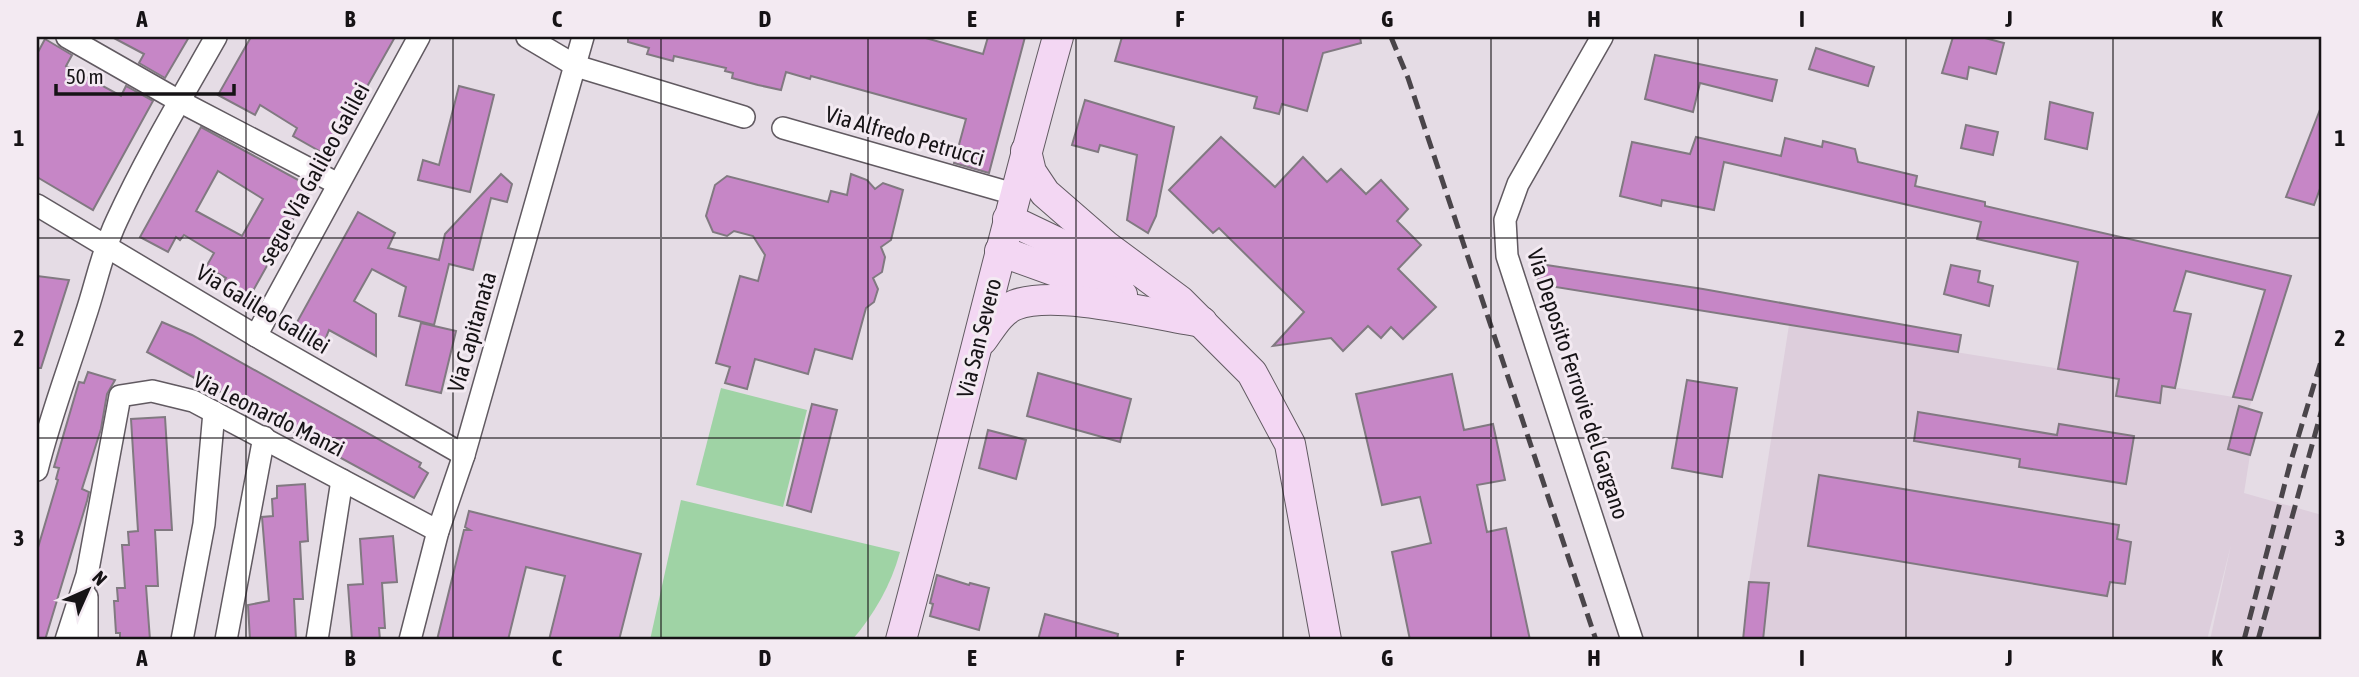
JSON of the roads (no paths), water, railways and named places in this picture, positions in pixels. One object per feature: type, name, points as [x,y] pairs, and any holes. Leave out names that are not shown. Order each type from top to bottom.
[{"type":"main road","name":"Via San Severo","points":[[901,640],[1011,207],[1058,37]]},
{"type":"main road","points":[[1026,151],[1031,172],[1045,193],[1106,246],[1180,301],[1252,373],[1290,444],[1326,640]]},
{"type":"main road","points":[[1011,207],[1180,301]]},
{"type":"main road","points":[[1000,251],[1202,323]]},
{"type":"main road","points":[[978,345],[1000,316],[1014,305],[1042,300],[1090,303],[1202,323]]},
{"type":"street","points":[[66,37],[179,101],[338,184]]},
{"type":"street","points":[[37,470],[43,419],[86,315],[116,220],[216,37]]},
{"type":"street","name":"segue Via Galileo Galilei","points":[[256,336],[419,37]]},
{"type":"street","points":[[527,37],[576,66],[744,117]]},
{"type":"street","name":"Via Capitanata","points":[[410,640],[438,531],[464,455],[583,37]]},
{"type":"street","name":"Via Deposito Ferrovie del Gargano","points":[[1602,37],[1518,184],[1505,220],[1507,256],[1632,640]]},
{"type":"street","name":"Via Alfredo Petrucci","points":[[783,128],[1011,207]]},
{"type":"street","name":"Via Galileo Galilei","points":[[37,205],[256,336],[464,455]]},
{"type":"street","name":"Via Leonardo Manzi","points":[[66,640],[87,575],[120,396],[152,391],[193,401],[438,531]]},
{"type":"street","points":[[182,640],[204,524],[214,412]]},
{"type":"street","points":[[226,640],[264,437]]},
{"type":"street","points":[[317,640],[342,480]]},
{"type":"street","name":"Via Leonardo Manzi","points":[[86,640],[87,575]]},
{"type":"railway","points":[[1391,37],[1408,78],[1596,640]]},
{"type":"railway","points":[[2244,640],[2290,464],[2322,358]]},
{"type":"railway","points":[[2258,640],[2322,409]]}]
